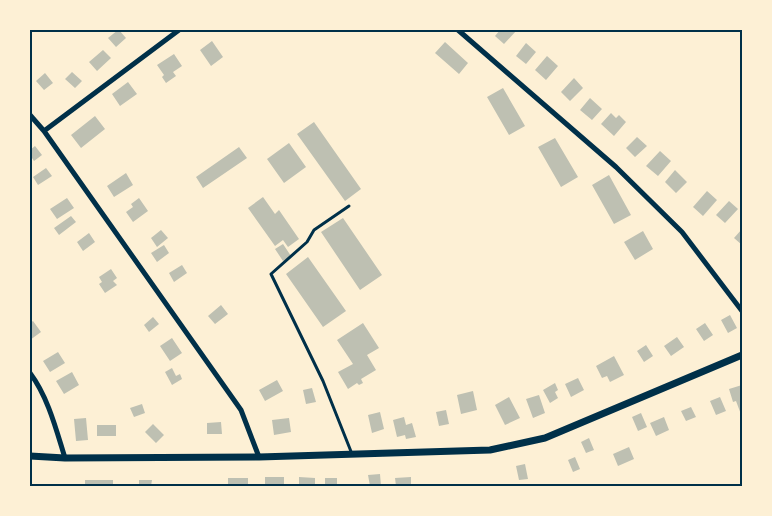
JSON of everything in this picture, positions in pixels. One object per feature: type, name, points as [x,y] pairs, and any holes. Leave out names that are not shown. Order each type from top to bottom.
[{"type":"street","points":[[44,131],[179,30]]},
{"type":"street","points":[[458,30],[616,167],[682,232],[742,311]]},
{"type":"street","points":[[30,115],[44,131],[241,410],[259,457]]},
{"type":"street","points":[[30,456],[65,458],[259,457],[490,450],[545,438],[742,356]]},
{"type":"street","points":[[30,373],[37,382],[49,409],[65,458]]},
{"type":"lane","points":[[349,206],[314,230],[307,242],[271,274],[323,381],[352,455]]},
{"type":"building","points":[[118,30],[126,38],[116,47],[108,38]]},
{"type":"building","points":[[500,30],[517,30],[504,44],[495,36]]},
{"type":"building","points":[[212,41],[223,57],[211,66],[200,50]]},
{"type":"building","points":[[445,42],[468,63],[459,74],[435,53]]},
{"type":"building","points":[[526,43],[536,52],[526,64],[516,56]]},
{"type":"building","points":[[103,50],[111,58],[97,71],[89,62]]},
{"type":"building","points":[[174,54],[182,66],[173,72],[176,76],[166,83],[162,77],[164,75],[157,65]]},
{"type":"building","points":[[547,56],[558,66],[546,80],[535,70]]},
{"type":"building","points":[[72,72],[82,81],[75,88],[65,79]]},
{"type":"building","points":[[45,73],[53,83],[44,90],[36,81]]},
{"type":"building","points":[[574,78],[583,88],[570,101],[561,92]]},
{"type":"building","points":[[128,82],[137,94],[120,106],[112,94]]},
{"type":"building","points":[[503,88],[525,126],[509,135],[487,97]]},
{"type":"building","points":[[590,98],[602,109],[592,120],[580,110]]},
{"type":"building","points":[[611,113],[616,118],[619,115],[626,122],[614,136],[601,124]]},
{"type":"building","points":[[95,116],[105,129],[81,148],[71,135]]},
{"type":"building","points":[[314,122],[361,189],[345,201],[297,134]]},
{"type":"building","points":[[637,137],[647,146],[635,157],[626,148]]},
{"type":"building","points":[[555,138],[578,177],[561,187],[538,147]]},
{"type":"building","points":[[289,143],[306,167],[284,183],[267,159]]},
{"type":"building","points":[[35,146],[42,155],[34,161],[32,158],[30,160],[30,150]]},
{"type":"building","points":[[239,147],[247,158],[203,188],[196,177]]},
{"type":"building","points":[[660,151],[671,161],[658,176],[646,166]]},
{"type":"building","points":[[46,168],[52,176],[38,185],[33,177]]},
{"type":"building","points":[[675,170],[687,182],[676,193],[665,182]]},
{"type":"building","points":[[126,173],[133,185],[114,197],[107,186]]},
{"type":"building","points":[[609,175],[631,215],[614,224],[592,185]]},
{"type":"building","points":[[707,191],[717,200],[703,216],[693,207]]},
{"type":"building","points":[[263,197],[275,214],[279,210],[299,239],[288,247],[283,240],[275,246],[248,208]]},
{"type":"building","points":[[67,198],[74,208],[57,219],[50,209]]},
{"type":"building","points":[[139,198],[148,211],[133,222],[126,212],[133,207],[131,204]]},
{"type":"building","points":[[729,201],[738,209],[725,223],[716,215]]},
{"type":"building","points":[[71,216],[76,222],[59,235],[54,228]]},
{"type":"building","points":[[343,218],[382,275],[360,290],[321,232]]},
{"type":"building","points":[[742,229],[742,245],[734,238]]},
{"type":"building","points":[[161,230],[168,238],[157,247],[151,238]]},
{"type":"building","points":[[643,231],[653,249],[635,260],[624,242]]},
{"type":"building","points":[[89,233],[95,242],[83,251],[77,242]]},
{"type":"building","points":[[283,244],[291,256],[283,261],[275,249]]},
{"type":"building","points":[[164,245],[169,253],[157,262],[151,253]]},
{"type":"building","points":[[308,257],[346,311],[323,327],[286,274]]},
{"type":"building","points":[[182,265],[187,273],[174,282],[169,273]]},
{"type":"building","points":[[111,269],[117,278],[113,281],[117,285],[105,293],[99,284],[102,282],[99,277]]},
{"type":"building","points":[[221,305],[228,314],[215,324],[208,316]]},
{"type":"building","points":[[730,315],[737,328],[728,333],[721,320]]},
{"type":"building","points":[[153,317],[159,324],[149,332],[144,325]]},
{"type":"building","points":[[33,321],[41,332],[30,340],[30,323]]},
{"type":"building","points":[[363,323],[379,348],[367,355],[376,370],[361,379],[363,383],[359,385],[357,383],[348,389],[338,372],[353,364],[337,340]]},
{"type":"building","points":[[705,323],[713,335],[704,341],[696,329]]},
{"type":"building","points":[[677,337],[684,347],[671,356],[664,346]]},
{"type":"building","points":[[172,338],[182,353],[170,361],[160,346]]},
{"type":"building","points":[[646,345],[653,356],[644,362],[637,351]]},
{"type":"building","points":[[58,352],[65,363],[50,372],[43,361]]},
{"type":"building","points":[[614,356],[624,375],[610,382],[607,376],[602,378],[596,366]]},
{"type":"building","points":[[172,368],[176,376],[180,374],[182,379],[172,385],[165,372]]},
{"type":"building","points":[[72,372],[79,385],[64,394],[56,381]]},
{"type":"building","points":[[578,378],[584,390],[571,397],[565,384]]},
{"type":"building","points":[[277,380],[283,391],[265,401],[259,390]]},
{"type":"building","points":[[555,383],[558,390],[555,392],[558,398],[550,403],[543,390]]},
{"type":"building","points":[[742,385],[742,417],[736,401],[733,402],[729,389]]},
{"type":"building","points":[[312,388],[316,402],[306,404],[303,390]]},
{"type":"building","points":[[473,391],[477,410],[461,414],[457,395]]},
{"type":"building","points":[[539,395],[545,413],[533,418],[526,399]]},
{"type":"building","points":[[509,397],[520,418],[505,425],[495,405]]},
{"type":"building","points":[[720,397],[726,411],[716,415],[710,401]]},
{"type":"building","points":[[142,404],[145,413],[134,417],[130,408]]},
{"type":"building","points":[[691,407],[696,417],[686,421],[681,411]]},
{"type":"building","points":[[446,410],[449,424],[439,426],[436,412]]},
{"type":"building","points":[[380,412],[384,429],[372,433],[368,415]]},
{"type":"building","points":[[641,413],[647,427],[638,431],[632,417]]},
{"type":"building","points":[[404,417],[406,425],[412,423],[416,437],[406,439],[405,435],[397,437],[393,420]]},
{"type":"building","points":[[664,417],[669,430],[656,436],[650,423]]},
{"type":"building","points":[[86,418],[88,440],[76,441],[74,419]]},
{"type":"building","points":[[289,418],[291,432],[274,435],[272,420]]},
{"type":"building","points":[[221,422],[222,434],[207,434],[207,423]]},
{"type":"building","points":[[153,424],[164,435],[156,443],[145,432]]},
{"type":"building","points":[[97,425],[116,425],[116,436],[97,436]]},
{"type":"building","points":[[589,438],[594,450],[586,453],[581,442]]},
{"type":"building","points":[[629,447],[634,459],[618,466],[613,454]]},
{"type":"building","points":[[575,457],[580,469],[573,472],[568,460]]},
{"type":"building","points":[[525,464],[528,479],[519,480],[516,466]]},
{"type":"building","points":[[380,474],[381,486],[370,486],[368,475]]},
{"type":"building","points":[[265,477],[284,477],[284,486],[265,486]]},
{"type":"building","points":[[299,477],[315,478],[315,486],[299,486]]},
{"type":"building","points":[[411,477],[411,486],[396,486],[395,478]]},
{"type":"building","points":[[228,478],[248,478],[248,486],[228,486]]},
{"type":"building","points":[[325,478],[337,478],[337,486],[325,486]]},
{"type":"building","points":[[85,480],[113,480],[113,486],[85,486]]},
{"type":"building","points":[[139,480],[152,480],[151,486],[139,486]]}]
